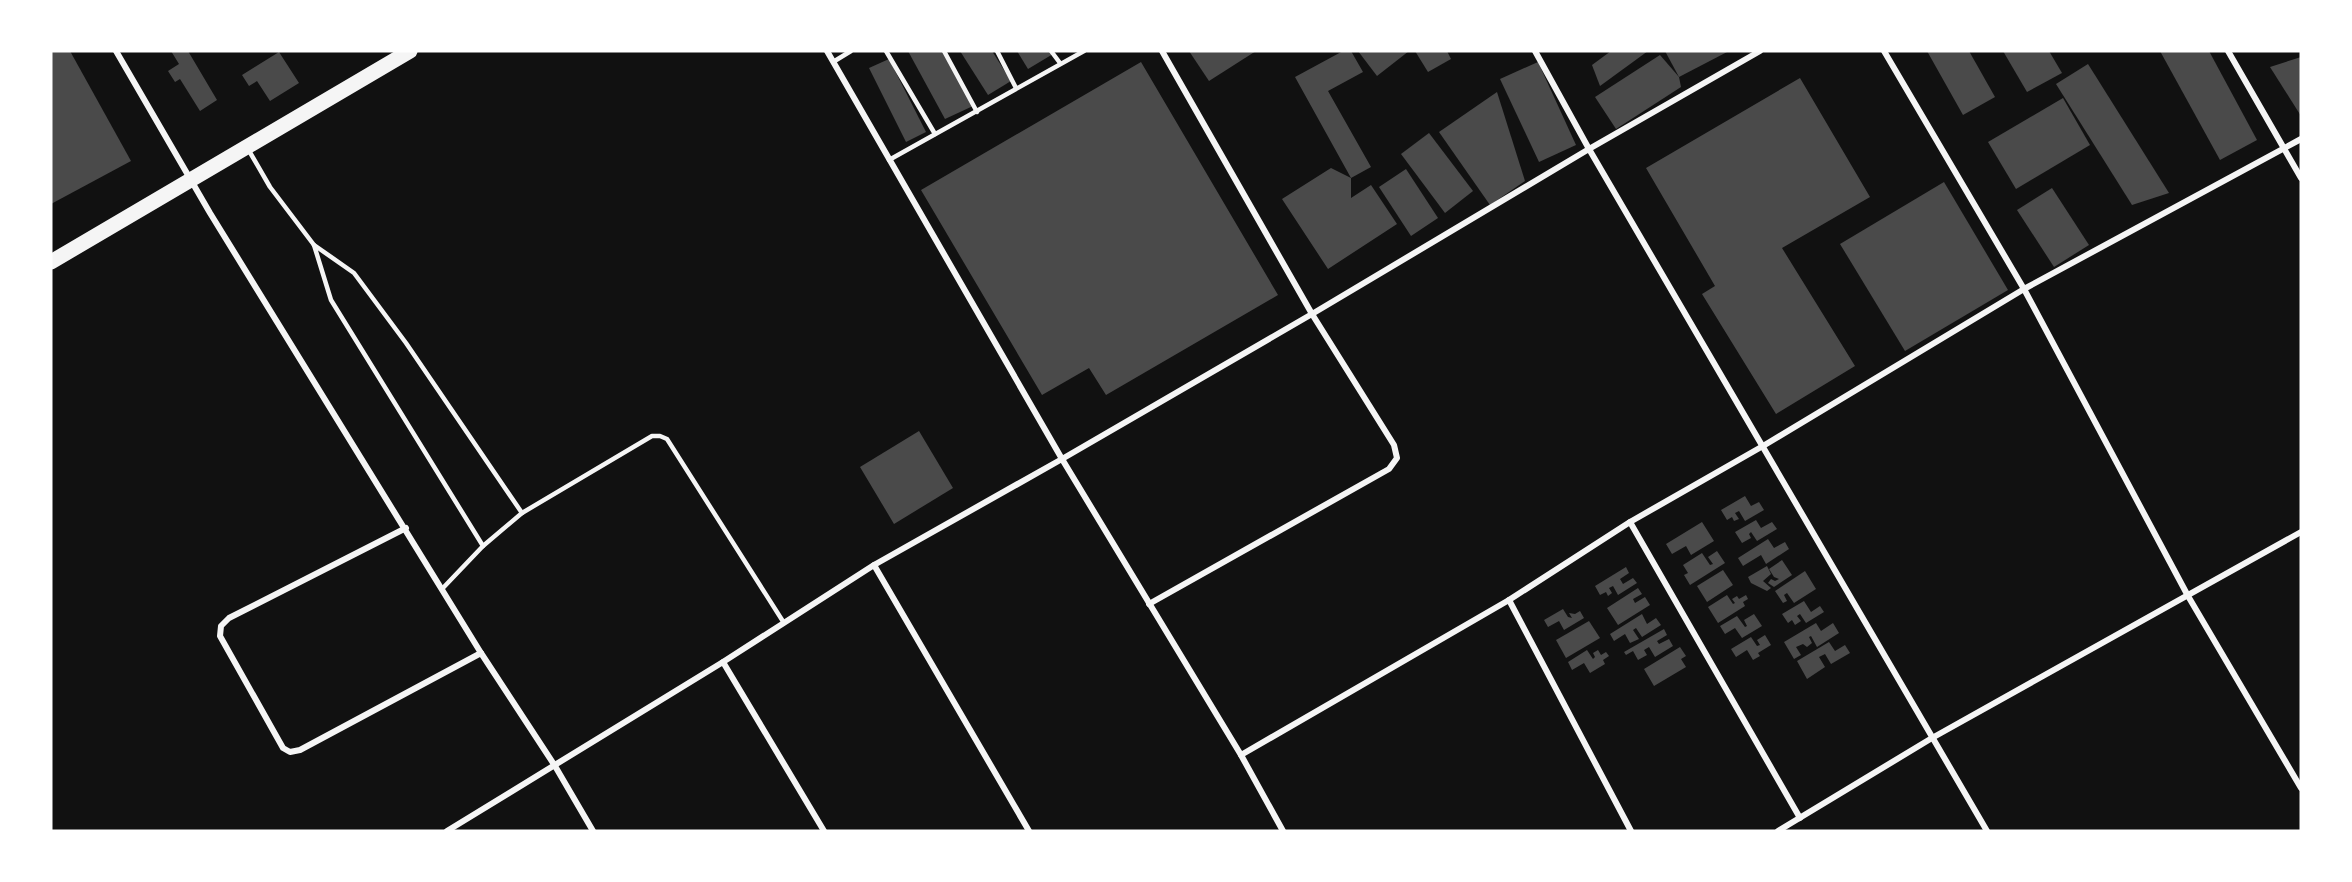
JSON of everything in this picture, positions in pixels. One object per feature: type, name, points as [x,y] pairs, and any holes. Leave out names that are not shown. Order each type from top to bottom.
[{"type":"main road","points":[[51,262],[410,51]]},
{"type":"street","points":[[116,51],[190,179],[481,653],[555,766],[593,831]]},
{"type":"street","points":[[827,51],[1062,459],[1241,755],[1283,831]]},
{"type":"street","points":[[1149,604],[1389,469],[1397,458],[1394,446],[1312,314],[1162,51]]},
{"type":"street","points":[[1535,51],[1589,149],[1987,831]]},
{"type":"street","points":[[447,831],[723,663],[874,565],[1312,314],[1589,149],[1760,51]]},
{"type":"street","points":[[1884,51],[2024,289],[2188,596],[2301,788]]},
{"type":"street","points":[[2228,51],[2301,178]]},
{"type":"street","points":[[1241,755],[1509,600],[1630,522],[1763,446],[2024,289],[2301,139]]},
{"type":"street","points":[[1630,522],[1800,818]]},
{"type":"street","points":[[406,528],[229,618],[221,626],[220,636],[283,748],[290,752],[300,750],[481,653]]},
{"type":"street","points":[[1778,831],[1932,738],[2301,532]]},
{"type":"street","points":[[874,565],[1029,831]]},
{"type":"street","points":[[1509,600],[1631,831]]},
{"type":"street","points":[[723,663],[824,831]]},
{"type":"lane","points":[[833,62],[851,51]]},
{"type":"lane","points":[[886,51],[934,134]]},
{"type":"lane","points":[[944,51],[977,112]]},
{"type":"lane","points":[[997,51],[1017,88]]},
{"type":"lane","points":[[1051,51],[1060,63]]},
{"type":"lane","points":[[889,160],[1084,51]]},
{"type":"lane","points":[[247,147],[270,187],[314,245],[354,273],[406,343],[522,513]]},
{"type":"lane","points":[[314,245],[331,300],[483,546]]},
{"type":"lane","points":[[442,589],[483,546],[522,513],[652,436],[660,436],[667,438],[784,623]]},
{"type":"building","points":[[51,51],[70,51],[131,161],[51,204]]},
{"type":"building","points":[[171,51],[188,51],[217,100],[200,111],[180,79],[175,82],[168,71],[179,64]]},
{"type":"building","points":[[908,51],[943,51],[973,106],[945,119]]},
{"type":"building","points":[[960,51],[992,51],[1011,81],[988,95]]},
{"type":"building","points":[[1017,51],[1051,51],[1053,54],[1028,69]]},
{"type":"building","points":[[1189,51],[1256,51],[1209,81]]},
{"type":"building","points":[[1343,51],[1351,51],[1363,72],[1328,91],[1371,167],[1351,178],[1295,77]]},
{"type":"building","points":[[1358,51],[1409,51],[1377,76]]},
{"type":"building","points":[[1415,51],[1447,51],[1451,59],[1428,72]]},
{"type":"building","points":[[1611,51],[1648,51],[1600,86],[1592,65]]},
{"type":"building","points":[[1665,51],[1729,51],[1679,77]]},
{"type":"building","points":[[1927,51],[1969,51],[1995,97],[1963,115]]},
{"type":"building","points":[[2003,51],[2049,51],[2062,73],[2027,92]]},
{"type":"building","points":[[2160,51],[2209,51],[2257,140],[2220,160]]},
{"type":"building","points":[[279,52],[299,83],[270,101],[257,81],[249,86],[242,75]]},
{"type":"building","points":[[1660,55],[1679,77],[1681,87],[1616,129],[1595,97]]},
{"type":"building","points":[[2301,57],[2301,116],[2270,67]]},
{"type":"building","points":[[889,59],[926,132],[906,142],[869,68]]},
{"type":"building","points":[[1141,62],[1278,295],[1106,395],[1089,368],[1042,395],[921,190]]},
{"type":"building","points":[[1538,62],[1576,145],[1539,162],[1500,79]]},
{"type":"building","points":[[2088,64],[2169,193],[2132,205],[2056,84]]},
{"type":"building","points":[[1800,78],[1870,197],[1782,248],[1855,366],[1776,414],[1702,294],[1715,286],[1646,168]]},
{"type":"building","points":[[1497,92],[1525,181],[1490,205],[1439,132]]},
{"type":"building","points":[[2063,98],[2090,145],[2016,189],[1988,142]]},
{"type":"building","points":[[1429,133],[1473,191],[1445,213],[1401,154]]},
{"type":"building","points":[[1331,168],[1351,178],[1351,198],[1371,185],[1397,224],[1328,269],[1282,199]]},
{"type":"building","points":[[1406,169],[1438,218],[1411,236],[1379,187]]},
{"type":"building","points":[[1944,182],[2008,290],[1905,351],[1840,244]]},
{"type":"building","points":[[2052,188],[2089,245],[2054,267],[2017,210]]},
{"type":"building","points":[[919,431],[953,488],[894,524],[860,467]]},
{"type":"building","points":[[1745,496],[1751,506],[1759,502],[1764,510],[1745,521],[1739,511],[1735,513],[1739,519],[1734,521],[1732,517],[1727,520],[1721,510]]},
{"type":"building","points":[[1756,520],[1761,528],[1772,522],[1777,529],[1757,541],[1751,532],[1749,534],[1751,538],[1742,543],[1735,532]]},
{"type":"building","points":[[1702,522],[1714,541],[1691,555],[1686,546],[1672,554],[1666,544]]},
{"type":"building","points":[[1768,539],[1774,548],[1785,542],[1789,549],[1766,564],[1761,555],[1743,566],[1738,558]]},
{"type":"building","points":[[1717,551],[1725,563],[1690,585],[1684,575],[1688,573],[1683,565],[1702,553],[1710,565],[1713,564],[1708,557]]},
{"type":"building","points":[[1782,560],[1792,575],[1774,587],[1768,583],[1771,579],[1775,581],[1779,579],[1774,577],[1769,569]]},
{"type":"building","points":[[1767,566],[1771,574],[1763,581],[1771,588],[1767,591],[1751,583],[1748,577]]},
{"type":"building","points":[[1626,567],[1629,573],[1620,579],[1623,584],[1633,578],[1637,583],[1618,595],[1613,586],[1609,588],[1612,593],[1608,596],[1606,592],[1600,595],[1595,586]]},
{"type":"building","points":[[1723,570],[1733,585],[1707,602],[1697,586]]},
{"type":"building","points":[[1805,571],[1816,589],[1794,603],[1787,593],[1784,595],[1787,601],[1783,603],[1775,591]]},
{"type":"building","points":[[1638,588],[1642,594],[1633,599],[1635,603],[1645,597],[1650,605],[1618,625],[1607,608]]},
{"type":"building","points":[[1727,595],[1733,604],[1735,603],[1732,599],[1737,596],[1739,599],[1746,595],[1748,599],[1743,602],[1745,606],[1718,623],[1708,607]]},
{"type":"building","points":[[1804,601],[1811,612],[1820,606],[1824,612],[1806,623],[1800,614],[1797,616],[1801,621],[1795,625],[1792,620],[1788,623],[1782,614]]},
{"type":"building","points":[[1563,609],[1568,617],[1572,618],[1569,613],[1575,614],[1580,611],[1584,618],[1564,630],[1559,621],[1548,627],[1544,620]]},
{"type":"building","points":[[1642,614],[1647,624],[1656,618],[1661,625],[1642,637],[1636,628],[1633,630],[1639,639],[1630,643],[1625,634],[1614,641],[1610,634]]},
{"type":"building","points":[[1754,614],[1762,626],[1742,638],[1735,628],[1725,634],[1720,626],[1737,616],[1745,627],[1747,626],[1744,620]]},
{"type":"building","points":[[1589,621],[1600,638],[1566,658],[1556,640]]},
{"type":"building","points":[[1816,623],[1821,631],[1833,623],[1839,633],[1817,647],[1811,636],[1809,637],[1812,643],[1807,647],[1803,644],[1796,647],[1801,655],[1794,659],[1784,642]]},
{"type":"building","points":[[1664,629],[1667,635],[1657,641],[1659,644],[1669,639],[1673,646],[1655,657],[1649,647],[1644,650],[1647,655],[1638,660],[1633,651],[1626,655],[1624,652]]},
{"type":"building","points":[[1765,635],[1771,645],[1758,653],[1760,656],[1753,660],[1747,650],[1736,657],[1731,649],[1751,637],[1757,646],[1760,645],[1757,640]]},
{"type":"building","points":[[1829,642],[1835,651],[1845,645],[1850,653],[1831,664],[1825,654],[1819,657],[1825,667],[1807,679],[1797,661]]},
{"type":"building","points":[[1680,647],[1686,656],[1681,659],[1686,667],[1654,686],[1644,669]]},
{"type":"building","points":[[1587,650],[1593,659],[1595,657],[1593,653],[1598,650],[1601,655],[1606,652],[1609,656],[1603,660],[1605,664],[1590,673],[1584,663],[1572,670],[1568,662]]}]
